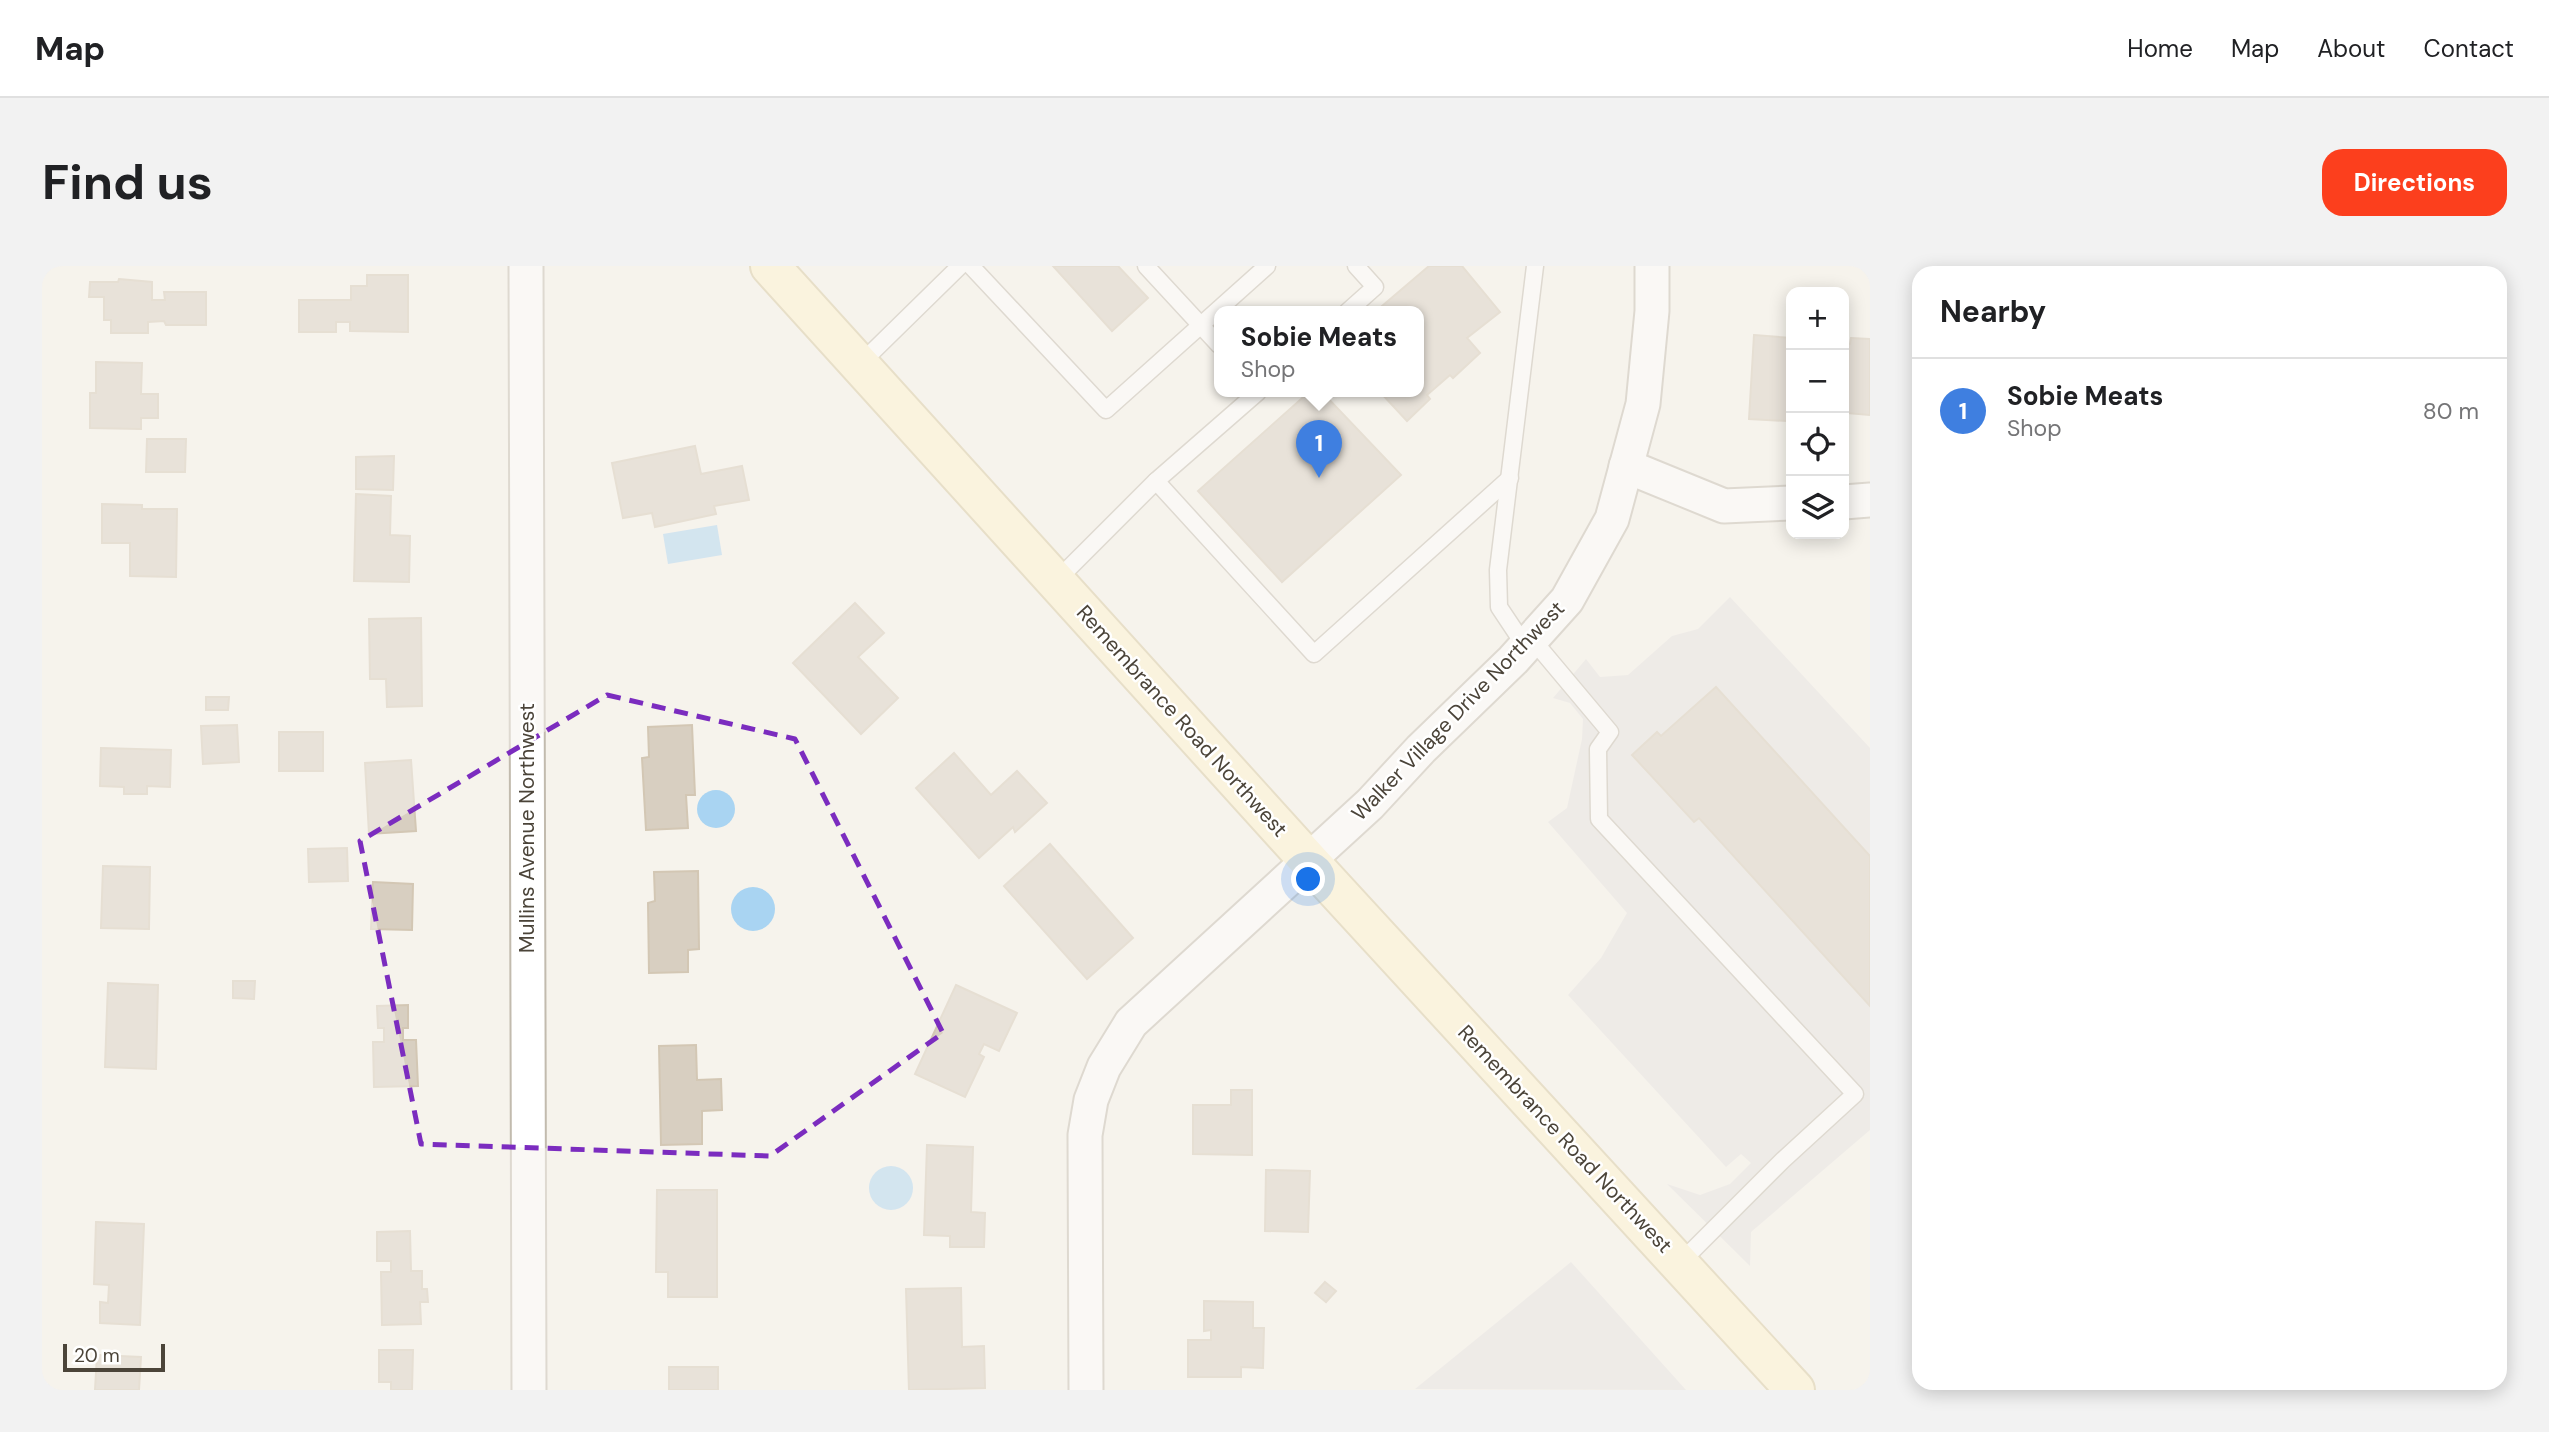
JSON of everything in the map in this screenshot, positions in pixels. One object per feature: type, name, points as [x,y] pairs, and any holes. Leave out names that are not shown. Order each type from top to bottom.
[{"type":"main road","name":"Remembrance Road Northwest","points":[[771,266],[1309,861],[1795,1390]]},
{"type":"street","name":"Mullins Avenue Northwest","points":[[526,266],[529,1390]]},
{"type":"street","name":"Walker Village Drive Northwest","points":[[1086,1390],[1085,1135],[1091,1100],[1104,1067],[1131,1023],[1370,804],[1567,600],[1612,519],[1643,404],[1652,312],[1653,266]]},
{"type":"street","points":[[1626,466],[1724,506],[1786,503]]},
{"type":"street","points":[[1849,502],[1870,500]]},
{"type":"lane","points":[[860,364],[960,266]]},
{"type":"lane","points":[[971,266],[1106,410],[1214,312]]},
{"type":"lane","points":[[1146,266],[1214,339]]},
{"type":"lane","points":[[1221,306],[1267,266]]},
{"type":"lane","points":[[1353,306],[1375,286],[1356,266]]},
{"type":"lane","points":[[1535,266],[1498,570],[1499,607],[1528,643],[1610,732],[1598,749],[1599,818],[1855,1094],[1783,1160],[1679,1264]]},
{"type":"lane","points":[[1056,582],[1156,481],[1252,397]]},
{"type":"lane","points":[[1156,481],[1314,654],[1510,478]]},
{"type":"highlighted area","points":[[607,695],[795,739],[943,1033],[770,1156],[421,1144],[360,841]]},
{"type":"shaded area","points":[[1730,597],[1870,748],[1870,1130],[1751,1232],[1750,1266],[1667,1184],[1700,1195],[1730,1184],[1751,1163],[1741,1154],[1726,1167],[1568,995],[1601,958],[1627,913],[1548,822],[1567,808],[1582,739],[1583,719],[1570,703],[1553,698],[1586,659],[1600,677],[1628,675],[1672,636],[1698,629]]},
{"type":"shaded area","points":[[1571,1262],[1686,1390],[1415,1389]]},
{"type":"water","points":[[717,525],[722,555],[668,564],[663,534]]},
{"type":"water","points":[[716,790],[730,795],[735,809],[730,823],[716,828],[702,823],[697,809],[702,795]]},
{"type":"water","points":[[753,887],[762,888],[769,893],[774,900],[774,918],[769,925],[762,930],[753,931],[744,930],[737,925],[732,918],[731,909],[732,900],[737,893],[744,888]]},
{"type":"water","points":[[891,1166],[900,1167],[907,1172],[912,1179],[912,1197],[907,1204],[900,1209],[891,1210],[882,1209],[875,1204],[870,1197],[869,1188],[870,1179],[875,1172],[882,1167]]},
{"type":"building","points":[[1053,266],[1118,266],[1148,298],[1112,331]]},
{"type":"building","points":[[1429,266],[1462,266],[1500,312],[1467,338],[1480,353],[1453,378],[1450,375],[1427,395],[1430,399],[1407,421],[1385,397],[1424,397],[1424,306],[1382,306]]},
{"type":"building","points":[[367,275],[408,275],[408,332],[350,331],[350,322],[336,322],[336,332],[299,332],[299,300],[351,300],[351,286],[367,286]]},
{"type":"building","points":[[119,279],[152,282],[152,300],[165,300],[164,292],[206,292],[206,325],[148,322],[148,333],[111,333],[111,320],[104,320],[104,297],[89,297],[90,282],[118,282]]},
{"type":"building","points":[[1754,335],[1786,338],[1786,421],[1749,419]]},
{"type":"building","points":[[1851,338],[1870,339],[1870,415],[1849,413]]},
{"type":"building","points":[[96,362],[142,363],[141,394],[158,394],[158,418],[141,418],[141,429],[90,428],[90,393],[96,393]]},
{"type":"building","points":[[1303,397],[1327,397],[1401,475],[1282,582],[1198,491]]},
{"type":"building","points":[[147,439],[186,439],[185,472],[146,472]]},
{"type":"building","points":[[695,446],[701,474],[742,466],[749,500],[714,506],[716,514],[655,527],[652,513],[623,518],[612,463]]},
{"type":"building","points":[[394,456],[393,490],[356,489],[356,457]]},
{"type":"building","points":[[356,494],[391,496],[390,535],[410,536],[409,582],[354,581]]},
{"type":"building","points":[[102,504],[142,505],[142,509],[177,509],[176,577],[130,576],[130,543],[102,543]]},
{"type":"building","points":[[855,603],[884,633],[858,657],[898,698],[861,734],[793,663]]},
{"type":"building","points":[[421,618],[422,706],[387,707],[386,679],[370,679],[369,619]]},
{"type":"building","points":[[1716,687],[1870,856],[1870,1006],[1699,818],[1694,822],[1632,755],[1657,732],[1661,736]]},
{"type":"building","points":[[206,697],[229,697],[228,710],[206,710]]},
{"type":"building","points":[[237,725],[239,762],[203,764],[201,726]]},
{"type":"building","points":[[692,725],[695,795],[686,795],[688,828],[646,830],[642,758],[649,757],[648,727]]},
{"type":"building","points":[[279,732],[323,732],[323,771],[279,771]]},
{"type":"building","points":[[101,748],[171,750],[170,787],[147,786],[147,794],[124,794],[124,787],[100,786]]},
{"type":"building","points":[[954,753],[991,795],[1017,771],[1047,803],[1015,832],[1013,827],[979,858],[916,788]]},
{"type":"building","points":[[411,760],[416,831],[369,834],[365,763]]},
{"type":"building","points":[[1050,844],[1133,938],[1087,979],[1004,886]]},
{"type":"building","points":[[347,848],[348,881],[309,882],[308,849]]},
{"type":"building","points":[[103,866],[150,867],[149,929],[101,928]]},
{"type":"building","points":[[698,871],[699,949],[688,950],[688,972],[649,973],[648,903],[655,901],[654,872]]},
{"type":"building","points":[[373,882],[413,884],[412,930],[371,929]]},
{"type":"building","points":[[233,981],[255,981],[254,999],[233,998]]},
{"type":"building","points":[[108,983],[158,985],[156,1069],[105,1067]]},
{"type":"building","points":[[956,985],[1017,1013],[999,1051],[984,1044],[979,1054],[984,1057],[965,1097],[915,1074]]},
{"type":"building","points":[[408,1005],[408,1028],[403,1028],[403,1040],[416,1040],[418,1086],[374,1087],[373,1042],[384,1042],[384,1028],[378,1028],[377,1006]]},
{"type":"building","points":[[696,1045],[697,1080],[721,1079],[722,1110],[702,1111],[702,1144],[661,1145],[659,1046]]},
{"type":"building","points":[[1231,1090],[1252,1090],[1252,1155],[1193,1154],[1193,1105],[1231,1105]]},
{"type":"building","points":[[927,1145],[973,1147],[971,1212],[985,1213],[984,1247],[950,1247],[950,1236],[924,1235]]},
{"type":"building","points":[[1266,1170],[1310,1171],[1308,1232],[1265,1231]]},
{"type":"building","points":[[657,1190],[717,1190],[717,1297],[668,1297],[668,1272],[656,1272]]},
{"type":"building","points":[[96,1222],[144,1224],[140,1325],[100,1323],[100,1302],[108,1303],[109,1285],[94,1284]]},
{"type":"building","points":[[410,1231],[411,1271],[422,1271],[422,1289],[427,1289],[428,1302],[420,1302],[421,1324],[382,1325],[381,1272],[391,1272],[391,1261],[377,1261],[377,1232]]},
{"type":"building","points":[[1325,1282],[1336,1291],[1326,1302],[1315,1293]]},
{"type":"building","points":[[961,1288],[962,1347],[984,1346],[985,1388],[909,1390],[906,1289]]},
{"type":"building","points":[[1204,1301],[1253,1302],[1253,1328],[1264,1328],[1263,1368],[1241,1367],[1241,1377],[1188,1377],[1188,1340],[1211,1340],[1211,1330],[1204,1331]]},
{"type":"building","points":[[379,1350],[413,1350],[412,1390],[391,1390],[391,1382],[379,1382]]},
{"type":"building","points":[[97,1355],[141,1357],[139,1390],[95,1390]]},
{"type":"building","points":[[669,1367],[718,1367],[718,1390],[669,1390]]},
{"type":"place","name":"Sobie Meats","points":[[1319,478]]}]
